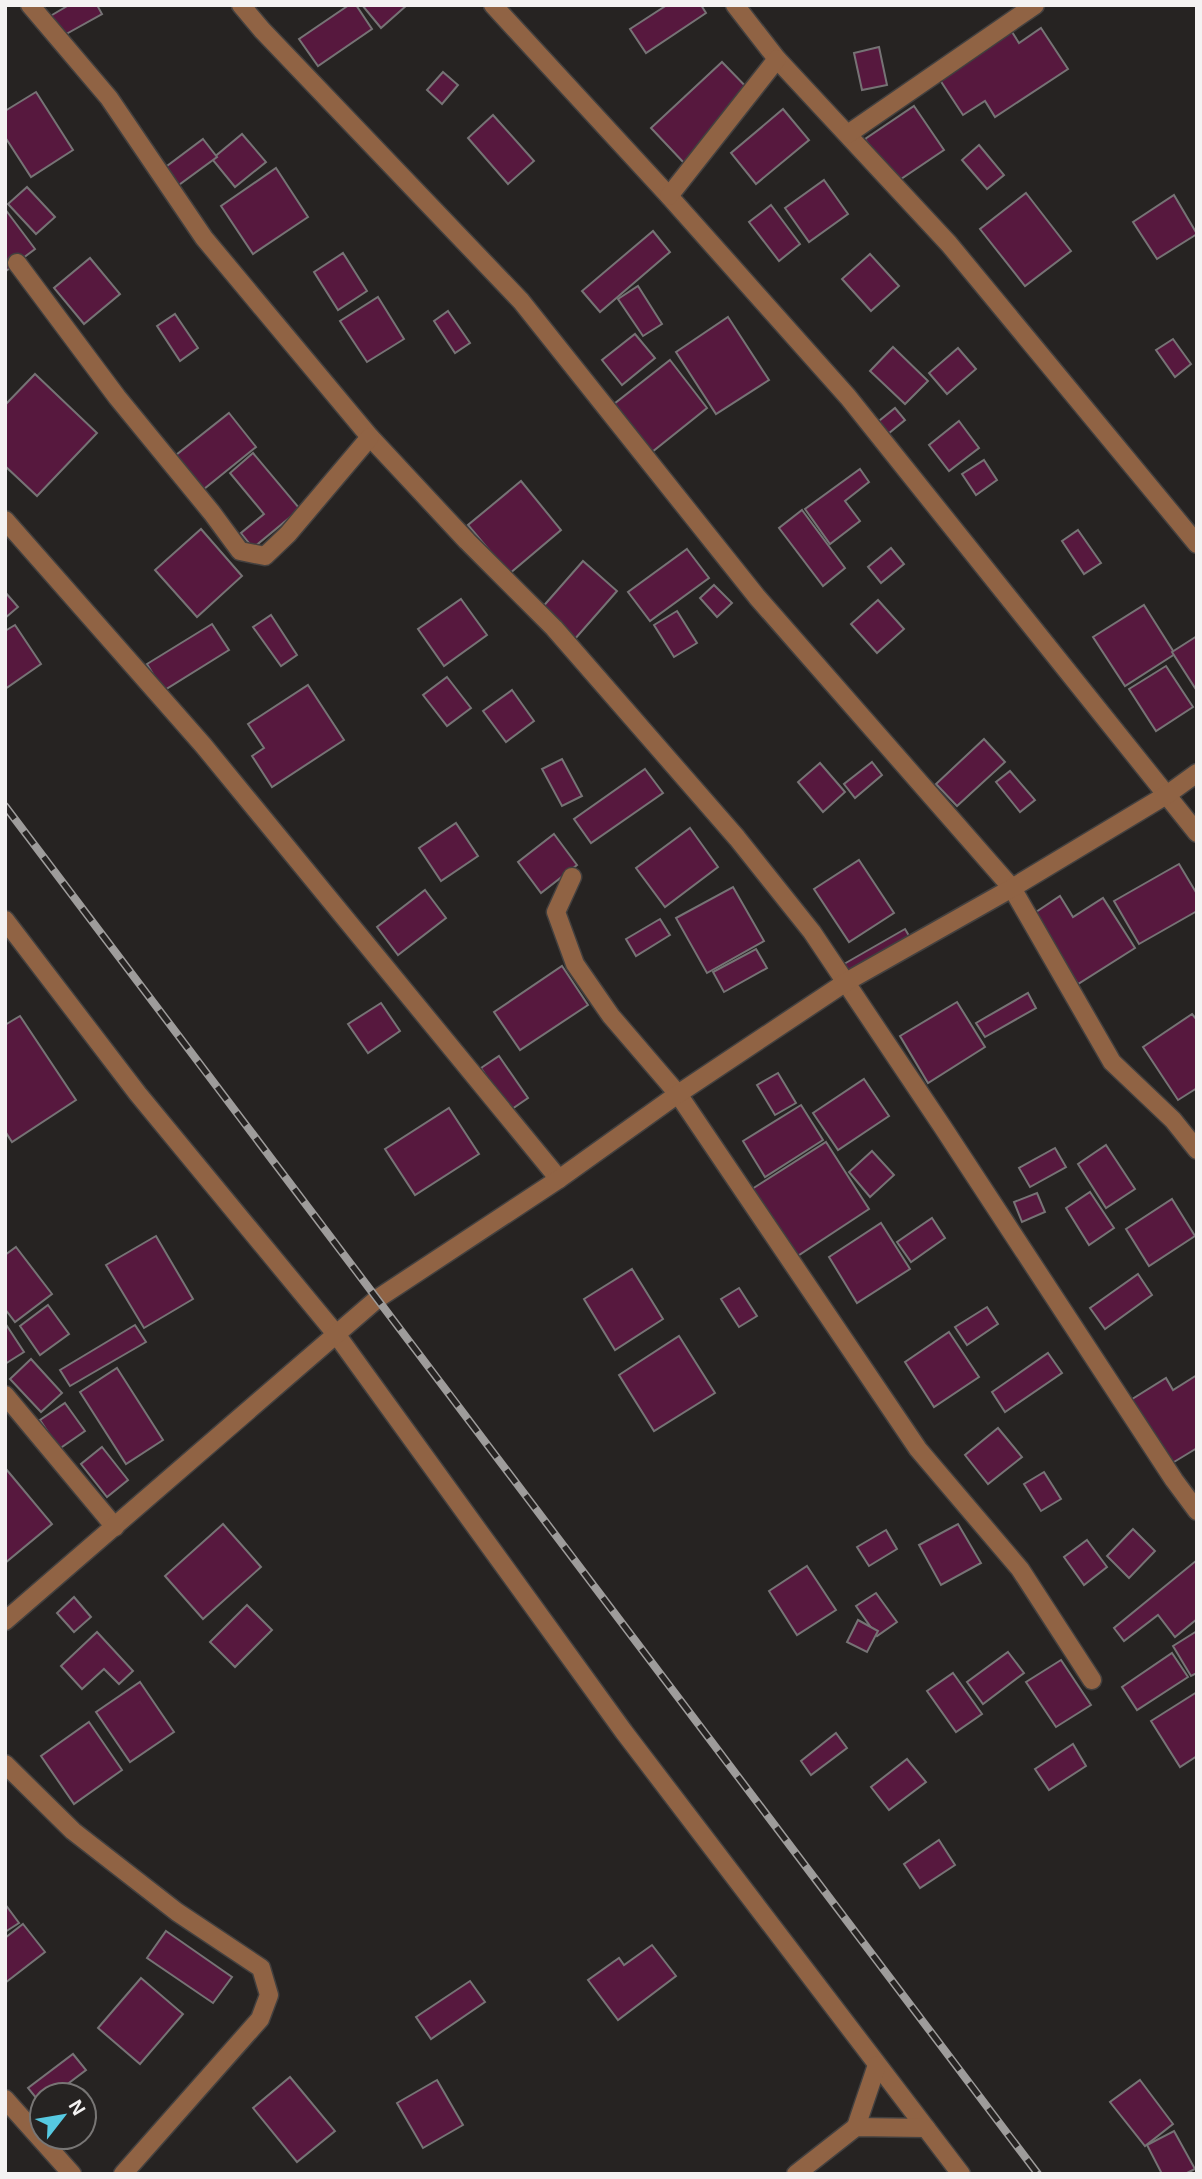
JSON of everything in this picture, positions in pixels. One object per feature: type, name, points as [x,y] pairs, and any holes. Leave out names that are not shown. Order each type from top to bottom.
[{"type":"street","points":[[30,5],[109,98],[204,238],[370,437],[467,541],[554,628],[737,838],[812,932],[1197,1511]]},
{"type":"street","points":[[241,5],[521,301],[757,597],[1012,888],[1112,1062],[1173,1120],[1197,1150]]},
{"type":"street","points":[[494,5],[848,397],[1197,833]]},
{"type":"street","points":[[735,5],[777,58],[948,244],[1197,544]]},
{"type":"street","points":[[848,134],[1035,5]]},
{"type":"street","points":[[669,196],[777,58]]},
{"type":"street","points":[[17,263],[117,397],[240,551],[264,556],[288,534],[370,437]]},
{"type":"street","points":[[5,520],[203,745],[559,1179]]},
{"type":"street","points":[[5,1621],[377,1299],[559,1179],[678,1094],[846,982],[1012,888],[1168,794],[1197,773]]},
{"type":"street","points":[[572,877],[556,912],[575,964],[611,1016],[678,1094],[918,1449],[1020,1569],[1092,1680]]},
{"type":"street","points":[[5,920],[138,1094],[336,1334],[624,1732],[961,2174]]},
{"type":"street","points":[[5,1395],[115,1527]]},
{"type":"street","points":[[5,1765],[73,1831],[177,1912],[261,1968],[270,1995],[260,2019],[123,2174]]},
{"type":"street","points":[[796,2174],[856,2127],[877,2064]]},
{"type":"street","points":[[5,2099],[72,2174]]},
{"type":"street","points":[[856,2127],[926,2128]]},
{"type":"building","points":[[69,5],[97,5],[102,14],[59,38],[47,18]]},
{"type":"building","points":[[349,5],[356,5],[372,29],[318,66],[299,39]]},
{"type":"building","points":[[362,5],[407,5],[381,28]]},
{"type":"building","points":[[667,5],[701,5],[706,13],[646,53],[630,29]]},
{"type":"building","points":[[1041,28],[1068,69],[995,117],[985,101],[963,115],[940,80],[1012,32],[1019,43]]},
{"type":"building","points":[[879,47],[887,85],[862,90],[854,53]]},
{"type":"building","points":[[722,62],[756,97],[685,164],[651,128]]},
{"type":"building","points":[[443,72],[458,85],[442,104],[427,90]]},
{"type":"building","points":[[36,92],[73,150],[31,177],[5,137],[5,111]]},
{"type":"building","points":[[914,106],[944,150],[895,183],[865,139]]},
{"type":"building","points":[[783,109],[809,140],[756,184],[731,153]]},
{"type":"building","points":[[493,115],[534,161],[508,184],[468,138]]},
{"type":"building","points":[[242,134],[266,162],[235,187],[212,159]]},
{"type":"building","points":[[203,139],[217,157],[176,187],[163,169]]},
{"type":"building","points":[[979,145],[1004,175],[987,189],[962,160]]},
{"type":"building","points":[[276,168],[308,217],[253,254],[221,206]]},
{"type":"building","points":[[824,180],[848,214],[809,242],[785,208]]},
{"type":"building","points":[[27,187],[55,217],[36,234],[8,204]]},
{"type":"building","points":[[1026,193],[1071,251],[1025,286],[980,229]]},
{"type":"building","points":[[1174,195],[1197,234],[1157,259],[1133,222]]},
{"type":"building","points":[[771,205],[800,244],[779,261],[749,222]]},
{"type":"building","points":[[5,209],[35,249],[6,271],[5,271]]},
{"type":"building","points":[[653,231],[670,252],[600,312],[582,291]]},
{"type":"building","points":[[343,253],[367,291],[338,310],[314,272]]},
{"type":"building","points":[[870,254],[899,286],[871,311],[842,279]]},
{"type":"building","points":[[90,258],[120,294],[84,324],[54,288]]},
{"type":"building","points":[[638,286],[662,324],[643,336],[618,299]]},
{"type":"building","points":[[378,297],[404,339],[367,362],[340,321]]},
{"type":"building","points":[[448,311],[470,343],[455,353],[434,321]]},
{"type":"building","points":[[175,314],[198,348],[180,361],[157,326]]},
{"type":"building","points":[[728,317],[769,380],[716,414],[676,352]]},
{"type":"building","points":[[635,334],[655,358],[622,385],[602,360]]},
{"type":"building","points":[[1173,339],[1191,364],[1175,377],[1156,350]]},
{"type":"building","points":[[893,347],[928,381],[905,404],[870,371]]},
{"type":"building","points":[[958,348],[976,369],[947,394],[929,373]]},
{"type":"building","points":[[670,360],[707,408],[652,452],[614,404]]},
{"type":"building","points":[[35,374],[97,433],[37,496],[5,466],[5,405]]},
{"type":"building","points":[[895,408],[905,420],[883,438],[874,425]]},
{"type":"building","points":[[229,413],[256,447],[199,493],[171,459]]},
{"type":"building","points":[[959,421],[979,448],[949,471],[929,445]]},
{"type":"building","points":[[253,453],[300,509],[253,548],[241,533],[264,514],[230,473]]},
{"type":"building","points":[[984,460],[997,480],[976,495],[962,474]]},
{"type":"building","points":[[860,469],[869,482],[845,501],[860,521],[830,544],[805,509]]},
{"type":"building","points":[[521,481],[561,530],[509,574],[468,525]]},
{"type":"building","points":[[802,510],[845,568],[823,586],[779,528]]},
{"type":"building","points":[[201,529],[242,576],[197,617],[155,570]]},
{"type":"building","points":[[1078,530],[1101,563],[1084,574],[1062,541]]},
{"type":"building","points":[[891,548],[904,564],[881,583],[868,567]]},
{"type":"building","points":[[687,549],[709,578],[650,621],[628,592]]},
{"type":"building","points":[[583,561],[617,591],[574,640],[540,610]]},
{"type":"building","points":[[714,585],[732,603],[717,617],[700,598]]},
{"type":"building","points":[[5,592],[18,607],[5,618]]},
{"type":"building","points":[[461,599],[487,635],[444,666],[418,629]]},
{"type":"building","points":[[878,600],[904,629],[877,653],[851,624]]},
{"type":"building","points":[[1144,605],[1175,654],[1125,686],[1093,637]]},
{"type":"building","points":[[677,611],[697,643],[674,657],[654,625]]},
{"type":"building","points":[[271,615],[297,655],[281,666],[253,627]]},
{"type":"building","points":[[212,624],[229,650],[163,691],[147,664]]},
{"type":"building","points":[[15,625],[41,664],[5,689],[5,631]]},
{"type":"building","points":[[1197,636],[1197,691],[1172,652]]},
{"type":"building","points":[[1166,666],[1193,707],[1156,731],[1129,689]]},
{"type":"building","points":[[447,677],[471,708],[447,726],[423,695]]},
{"type":"building","points":[[308,685],[344,740],[272,787],[252,756],[264,748],[248,724]]},
{"type":"building","points":[[512,690],[534,721],[506,742],[483,711]]},
{"type":"building","points":[[984,739],[1005,762],[957,806],[936,784]]},
{"type":"building","points":[[562,759],[582,796],[562,806],[542,769]]},
{"type":"building","points":[[872,762],[882,775],[855,798],[844,784]]},
{"type":"building","points":[[820,763],[845,792],[823,812],[798,782]]},
{"type":"building","points":[[645,769],[663,793],[591,843],[574,819]]},
{"type":"building","points":[[1010,771],[1035,800],[1020,812],[996,782]]},
{"type":"building","points":[[456,823],[478,856],[441,881],[419,848]]},
{"type":"building","points":[[690,828],[718,867],[665,907],[636,868]]},
{"type":"building","points":[[554,834],[577,865],[541,893],[518,862]]},
{"type":"building","points":[[859,860],[894,913],[849,942],[814,889]]},
{"type":"building","points":[[1179,864],[1197,894],[1197,911],[1139,944],[1114,901]]},
{"type":"building","points":[[733,887],[764,941],[707,973],[676,918]]},
{"type":"building","points":[[425,890],[446,918],[398,955],[377,927]]},
{"type":"building","points":[[1060,896],[1073,917],[1103,898],[1135,948],[1078,984],[1033,914]]},
{"type":"building","points":[[660,919],[670,935],[636,956],[626,939]]},
{"type":"building","points":[[905,929],[915,946],[847,985],[837,968]]},
{"type":"building","points":[[756,949],[767,968],[724,992],[713,972]]},
{"type":"building","points":[[562,966],[588,1005],[520,1050],[494,1012]]},
{"type":"building","points":[[1028,993],[1036,1008],[985,1037],[976,1023]]},
{"type":"building","points":[[957,1002],[985,1047],[928,1083],[900,1036]]},
{"type":"building","points":[[381,1003],[400,1031],[368,1053],[348,1024]]},
{"type":"building","points":[[1192,1014],[1197,1020],[1197,1088],[1178,1100],[1143,1047]]},
{"type":"building","points":[[20,1016],[76,1100],[12,1142],[5,1131],[5,1025]]},
{"type":"building","points":[[499,1056],[528,1098],[509,1111],[481,1068]]},
{"type":"building","points":[[778,1073],[796,1103],[775,1115],[757,1085]]},
{"type":"building","points":[[864,1079],[889,1116],[838,1150],[813,1113]]},
{"type":"building","points":[[801,1105],[823,1140],[765,1177],[743,1141]]},
{"type":"building","points":[[449,1108],[479,1154],[415,1195],[385,1149]]},
{"type":"building","points":[[826,1142],[869,1209],[796,1257],[752,1189]]},
{"type":"building","points":[[1106,1145],[1135,1189],[1106,1208],[1078,1164]]},
{"type":"building","points":[[1055,1148],[1066,1167],[1030,1187],[1019,1168]]},
{"type":"building","points":[[872,1151],[894,1175],[870,1197],[849,1172]]},
{"type":"building","points":[[1090,1192],[1114,1228],[1089,1245],[1066,1208]]},
{"type":"building","points":[[1037,1193],[1045,1212],[1022,1222],[1014,1202]]},
{"type":"building","points":[[1172,1199],[1195,1236],[1149,1266],[1126,1229]]},
{"type":"building","points":[[932,1218],[945,1238],[911,1262],[897,1242]]},
{"type":"building","points":[[881,1223],[910,1269],[857,1303],[829,1257]]},
{"type":"building","points":[[156,1236],[193,1299],[144,1328],[106,1265]]},
{"type":"building","points":[[16,1247],[52,1294],[15,1322],[5,1309],[5,1255]]},
{"type":"building","points":[[632,1269],[663,1319],[615,1350],[584,1299]]},
{"type":"building","points":[[1138,1274],[1152,1295],[1105,1329],[1090,1308]]},
{"type":"building","points":[[739,1288],[757,1316],[739,1327],[721,1299]]},
{"type":"building","points":[[48,1305],[69,1334],[40,1355],[20,1326]]},
{"type":"building","points":[[987,1307],[998,1324],[967,1345],[955,1327]]},
{"type":"building","points":[[5,1323],[24,1352],[5,1364]]},
{"type":"building","points":[[135,1325],[146,1342],[70,1386],[60,1370]]},
{"type":"building","points":[[949,1332],[979,1377],[934,1407],[905,1362]]},
{"type":"building","points":[[679,1336],[715,1393],[654,1431],[619,1375]]},
{"type":"building","points":[[1048,1353],[1062,1373],[1005,1412],[992,1392]]},
{"type":"building","points":[[31,1359],[62,1393],[41,1412],[10,1379]]},
{"type":"building","points":[[117,1368],[163,1440],[126,1464],[80,1392]]},
{"type":"building","points":[[1197,1375],[1197,1448],[1169,1465],[1129,1401],[1166,1378],[1173,1390]]},
{"type":"building","points":[[65,1403],[85,1431],[59,1449],[40,1420]]},
{"type":"building","points":[[998,1428],[1022,1457],[988,1484],[965,1455]]},
{"type":"building","points":[[102,1447],[128,1480],[107,1497],[81,1464]]},
{"type":"building","points":[[5,1470],[52,1524],[5,1563]]},
{"type":"building","points":[[1044,1472],[1061,1499],[1041,1511],[1024,1484]]},
{"type":"building","points":[[223,1524],[261,1567],[203,1619],[165,1576]]},
{"type":"building","points":[[958,1524],[981,1563],[941,1585],[919,1545]]},
{"type":"building","points":[[1133,1529],[1155,1551],[1129,1578],[1107,1556]]},
{"type":"building","points":[[886,1530],[897,1549],[869,1566],[857,1547]]},
{"type":"building","points":[[1087,1540],[1107,1567],[1084,1585],[1064,1557]]},
{"type":"building","points":[[1197,1560],[1197,1619],[1175,1637],[1158,1615],[1124,1641],[1114,1628]]},
{"type":"building","points":[[807,1566],[836,1610],[797,1635],[769,1591]]},
{"type":"building","points":[[876,1593],[897,1622],[877,1636],[856,1606]]},
{"type":"building","points":[[74,1597],[91,1617],[74,1632],[57,1613]]},
{"type":"building","points":[[247,1605],[272,1630],[235,1667],[210,1642]]},
{"type":"building","points":[[858,1620],[878,1631],[867,1652],[847,1642]]},
{"type":"building","points":[[1197,1631],[1197,1673],[1191,1676],[1173,1646]]},
{"type":"building","points":[[97,1632],[133,1671],[119,1684],[104,1669],[82,1689],[61,1666]]},
{"type":"building","points":[[1008,1652],[1024,1673],[983,1704],[967,1682]]},
{"type":"building","points":[[1172,1653],[1188,1677],[1137,1710],[1122,1687]]},
{"type":"building","points":[[1061,1660],[1091,1705],[1056,1727],[1026,1682]]},
{"type":"building","points":[[953,1673],[982,1714],[956,1732],[927,1691]]},
{"type":"building","points":[[140,1682],[174,1732],[130,1762],[96,1712]]},
{"type":"building","points":[[1197,1692],[1197,1756],[1180,1767],[1151,1721]]},
{"type":"building","points":[[89,1722],[122,1770],[74,1804],[41,1756]]},
{"type":"building","points":[[836,1733],[847,1748],[811,1775],[801,1761]]},
{"type":"building","points":[[1073,1744],[1086,1766],[1049,1790],[1035,1769]]},
{"type":"building","points":[[907,1759],[926,1782],[889,1810],[871,1787]]},
{"type":"building","points":[[939,1840],[955,1865],[920,1888],[904,1864]]},
{"type":"building","points":[[5,1904],[19,1923],[5,1932]]},
{"type":"building","points":[[23,1924],[45,1952],[5,1983],[5,1938]]},
{"type":"building","points":[[166,1931],[232,1977],[213,2003],[147,1958]]},
{"type":"building","points":[[652,1945],[676,1976],[618,2020],[588,1980],[619,1958],[624,1965]]},
{"type":"building","points":[[141,1978],[183,2014],[140,2064],[98,2028]]},
{"type":"building","points":[[470,1981],[485,2002],[431,2039],[416,2017]]},
{"type":"building","points":[[73,2054],[86,2070],[71,2081],[37,2081]]},
{"type":"building","points":[[290,2077],[335,2131],[297,2162],[253,2108]]},
{"type":"building","points":[[437,2080],[463,2125],[423,2148],[397,2103]]},
{"type":"building","points":[[1140,2080],[1173,2124],[1145,2146],[1110,2102]]},
{"type":"building","points":[[1174,2131],[1195,2169],[1185,2174],[1162,2174],[1147,2145]]},
{"type":"railway","points":[[5,806],[1038,2174]]}]
